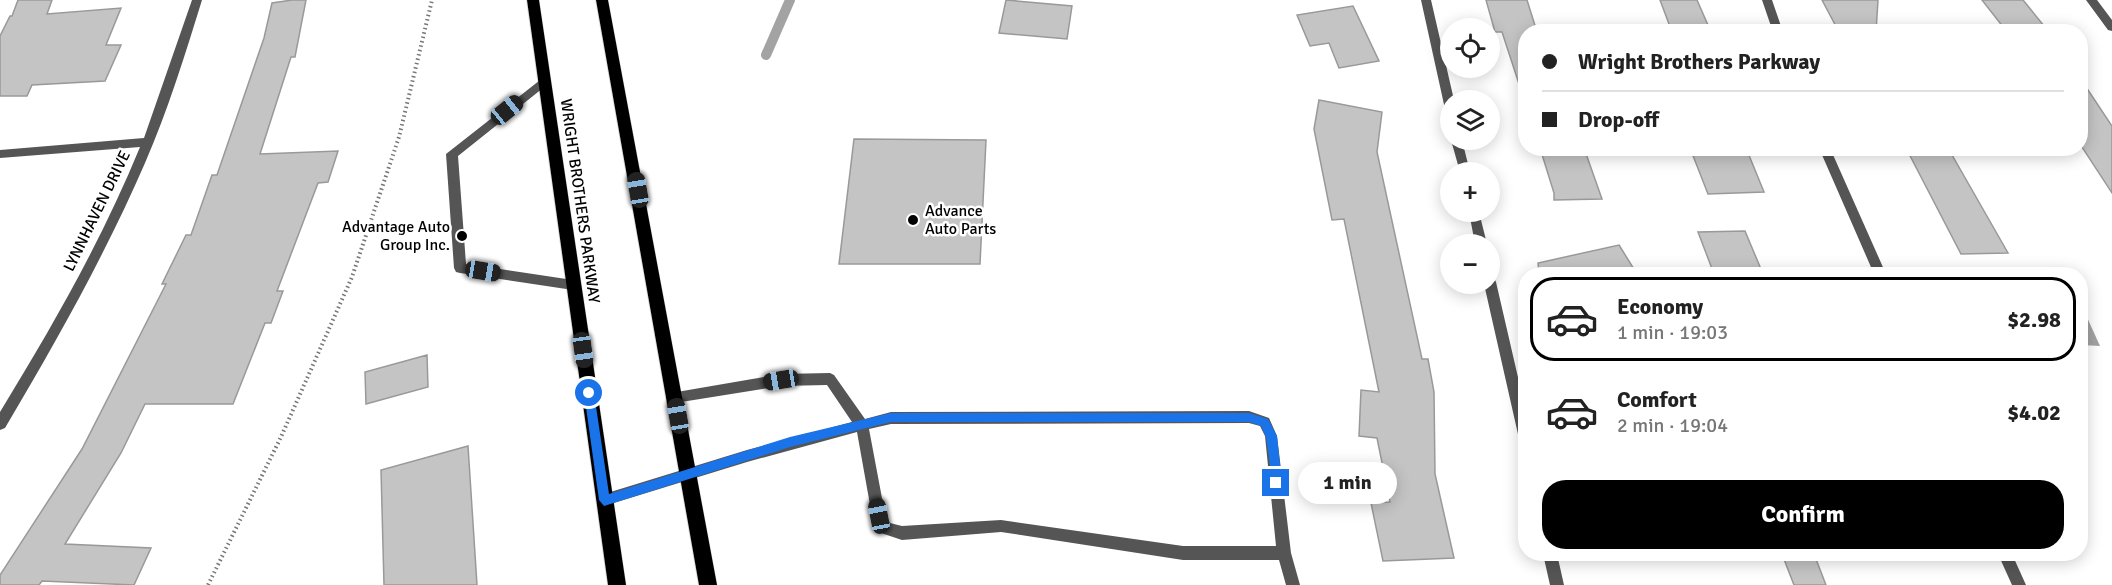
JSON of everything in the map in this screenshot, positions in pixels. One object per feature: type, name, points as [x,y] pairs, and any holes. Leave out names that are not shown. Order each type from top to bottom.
[{"type":"main road","name":"WRIGHT BROTHERS PARKWAY","points":[[533,0],[617,585]]},
{"type":"main road","points":[[602,0],[708,585]]},
{"type":"street","name":"LYNNHAVEN DRIVE","points":[[0,424],[31,374],[93,261],[130,184],[182,51],[197,0]]},
{"type":"street","points":[[1426,0],[1446,90]]},
{"type":"street","points":[[1767,0],[1775,24]]},
{"type":"street","points":[[2091,0],[2112,27]]},
{"type":"street","points":[[544,81],[452,154],[460,268],[573,285]]},
{"type":"street","points":[[0,154],[147,142]]},
{"type":"street","points":[[1828,156],[1877,267]]},
{"type":"street","points":[[1493,294],[1518,407]]},
{"type":"street","points":[[675,397],[781,380],[830,379],[862,425],[879,516],[886,528],[902,533],[1001,526],[1182,553],[1284,553]]},
{"type":"street","points":[[604,500],[790,442],[891,418],[1249,417],[1264,422],[1271,436],[1284,553],[1293,585]]},
{"type":"street","points":[[1552,561],[1557,585]]},
{"type":"street","points":[[2008,561],[2019,585]]},
{"type":"path","points":[[208,585],[281,437],[352,277],[399,137],[432,0]]},
{"type":"shaded area","points":[[2088,319],[2100,346],[2088,345]]},
{"type":"building","points":[[18,0],[52,0],[47,14],[121,8],[106,45],[121,45],[105,81],[32,85],[27,96],[0,96],[0,36]]},
{"type":"building","points":[[306,0],[295,57],[291,57],[260,154],[338,151],[328,182],[318,183],[277,291],[283,291],[271,323],[265,323],[233,404],[145,404],[121,453],[65,544],[151,548],[134,585],[42,581],[39,585],[0,585],[0,575],[82,449],[166,284],[162,284],[186,235],[191,235],[212,175],[217,175],[264,38],[272,3]]},
{"type":"building","points":[[1006,0],[1072,6],[1067,39],[999,33]]},
{"type":"building","points":[[1486,0],[1527,0],[1534,24],[1518,24],[1518,81],[1502,32],[1500,32],[1500,18],[1491,18]]},
{"type":"building","points":[[1660,0],[1697,0],[1708,24],[1669,24]]},
{"type":"building","points":[[1822,0],[1878,0],[1876,24],[1835,24]]},
{"type":"building","points":[[1982,0],[2023,0],[2042,24],[2001,24]]},
{"type":"building","points":[[1353,6],[1379,61],[1339,68],[1329,43],[1310,46],[1297,15]]},
{"type":"building","points":[[2088,90],[2112,126],[2112,193],[2088,156]]},
{"type":"building","points":[[1319,100],[1382,112],[1377,152],[1422,359],[1428,359],[1434,392],[1435,474],[1454,558],[1383,561],[1371,503],[1390,502],[1377,438],[1359,436],[1361,390],[1379,392],[1344,219],[1332,220],[1314,129]]},
{"type":"building","name":"Advance Auto Parts","points":[[854,139],[986,140],[980,264],[839,264]]},
{"type":"building","points":[[1542,156],[1587,156],[1602,199],[1554,200]]},
{"type":"building","points":[[1693,156],[1749,156],[1764,192],[1708,194]]},
{"type":"building","points":[[1910,156],[1953,156],[2008,253],[1961,254]]},
{"type":"building","points":[[1745,231],[1760,267],[1711,267],[1698,232]]},
{"type":"building","points":[[1619,245],[1633,267],[1538,267],[1538,263]]},
{"type":"building","points":[[427,355],[428,387],[366,404],[365,372]]},
{"type":"building","points":[[468,446],[477,585],[384,585],[381,470]]},
{"type":"building","points":[[1785,561],[1817,561],[1826,585],[1794,585]]},
{"type":"waterway","points":[[766,55],[790,0]]},
{"type":"place","name":"Advance Auto Parts","points":[[913,220]]},
{"type":"place","name":"Advantage Auto Group Inc.","points":[[462,236]]},
{"type":"route","points":[[589,393],[604,500],[790,442],[891,418],[1249,417],[1264,422],[1271,436],[1276,483]]}]
